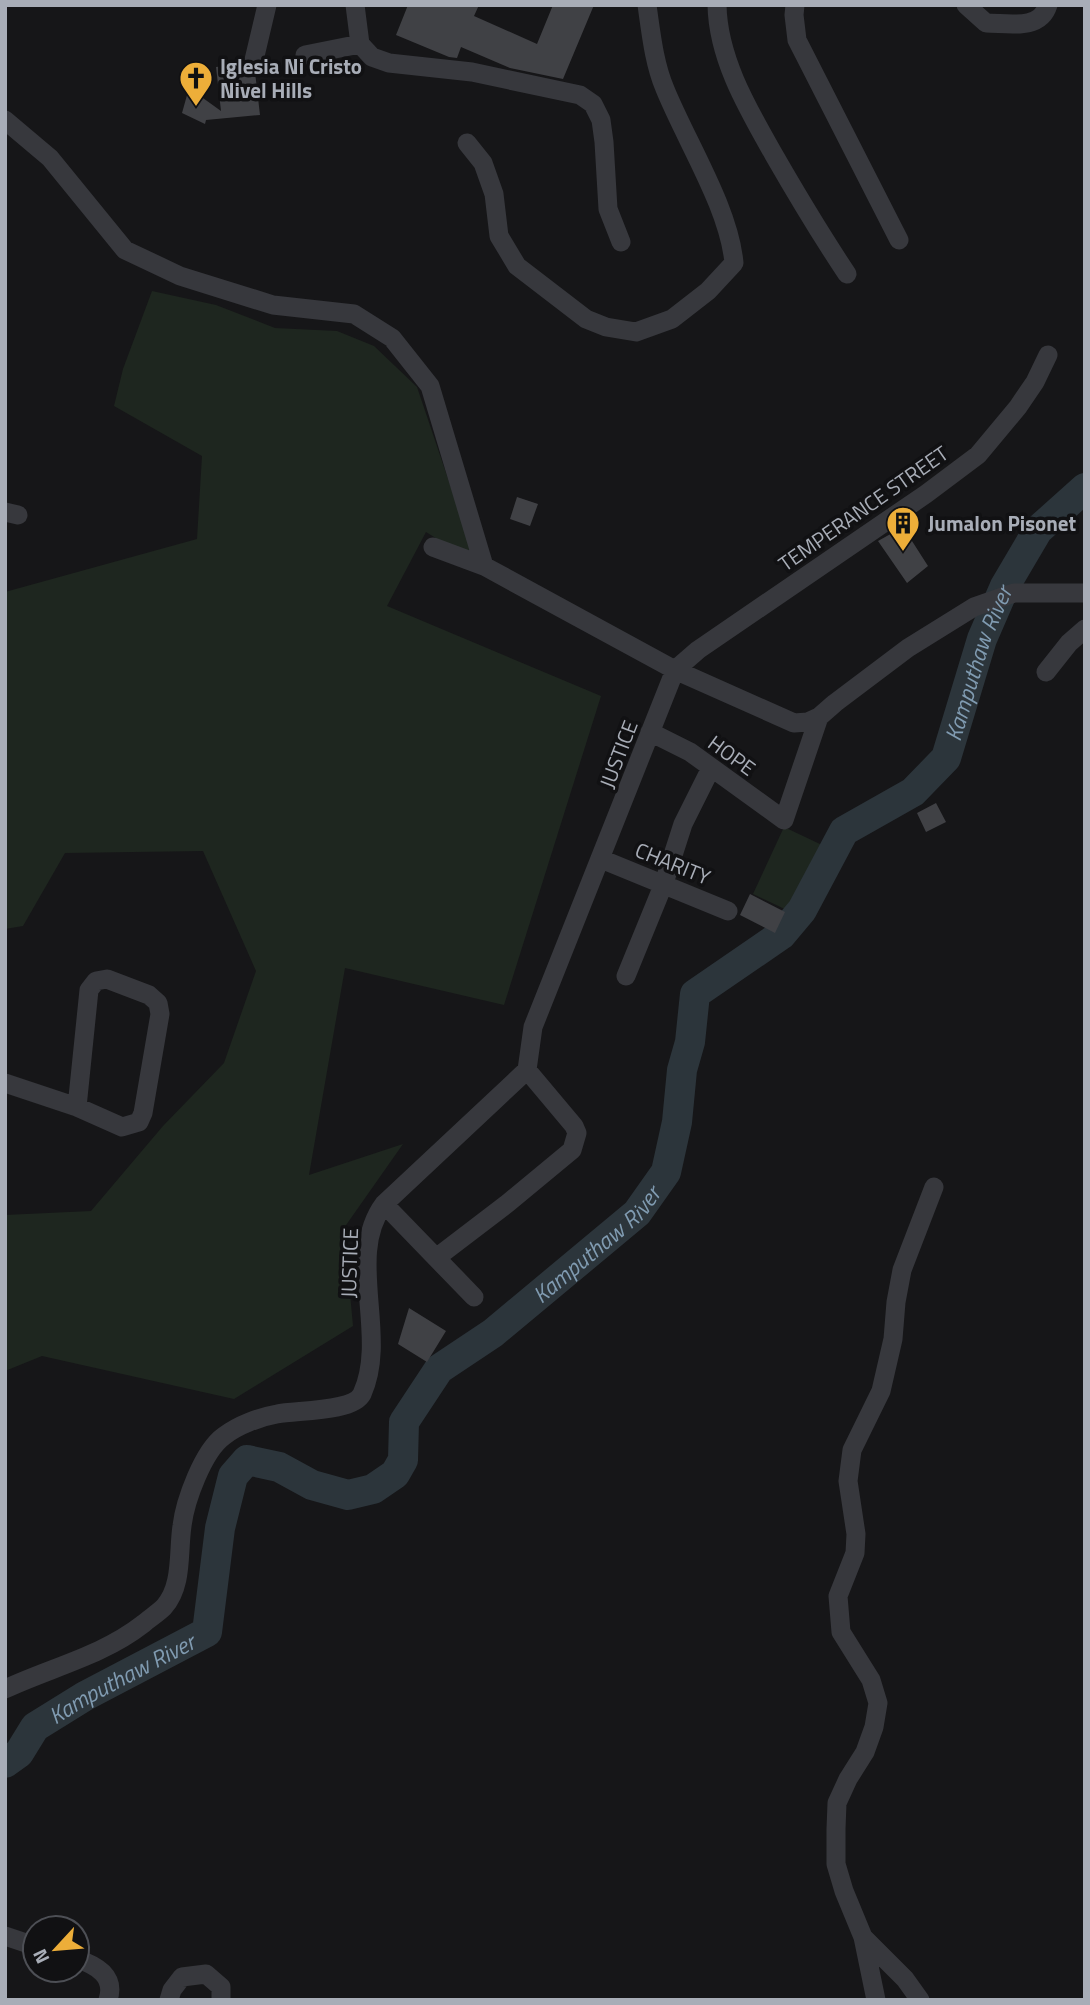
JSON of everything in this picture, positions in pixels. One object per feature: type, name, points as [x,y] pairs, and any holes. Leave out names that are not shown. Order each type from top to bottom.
[{"type":"street","points":[[254,60],[267,5]]},
{"type":"street","points":[[355,5],[360,44],[372,57],[389,63],[472,72],[580,95],[593,104],[601,120],[608,209],[621,242]]},
{"type":"street","points":[[467,143],[483,163],[494,194],[499,236],[517,266],[586,320],[606,327],[636,332],[672,319],[708,291],[734,264],[732,241],[720,209],[663,86],[652,45],[647,5]]},
{"type":"street","points":[[717,5],[717,26],[730,68],[753,118],[807,212],[847,274]]},
{"type":"street","points":[[795,5],[797,40],[899,240]]},
{"type":"street","points":[[966,5],[986,23],[1033,23],[1045,15],[1048,5]]},
{"type":"street","points":[[306,55],[360,44]]},
{"type":"street","points":[[5,120],[50,158],[125,250],[180,276],[273,305],[355,314],[392,338],[430,386],[484,566]]},
{"type":"street","name":"TEMPERANCE STREET","points":[[676,670],[698,650],[926,494],[978,455],[1018,407],[1035,382],[1048,355]]},
{"type":"street","points":[[433,547],[484,566],[676,670],[794,723],[819,718],[908,648],[974,607],[1014,593],[1085,593]]},
{"type":"street","points":[[1046,672],[1069,643],[1085,629]]},
{"type":"street","name":"JUSTICE","points":[[5,1689],[78,1662],[129,1635],[163,1608],[173,1595],[182,1522],[198,1472],[221,1437],[275,1414],[349,1405],[360,1398],[371,1361],[368,1257],[369,1229],[374,1217],[384,1204],[527,1070],[533,1027],[676,670]]},
{"type":"street","name":"HOPE","points":[[650,732],[690,752],[784,820],[819,718]]},
{"type":"street","points":[[626,976],[664,883],[684,824],[711,768]]},
{"type":"street","name":"CHARITY","points":[[601,859],[728,911]]},
{"type":"street","points":[[5,1083],[77,1107],[122,1127],[139,1122],[143,1114],[160,1014],[158,1003],[149,995],[107,979],[96,981],[89,990],[77,1107]]},
{"type":"street","points":[[436,1258],[572,1150],[577,1133],[574,1126],[527,1070]]},
{"type":"street","points":[[876,2000],[863,1937],[836,1864],[837,1803],[865,1752],[874,1727],[878,1703],[871,1680],[841,1632],[838,1596],[856,1553],[848,1481],[852,1450],[881,1391],[893,1339],[901,1270],[934,1187]]},
{"type":"street","points":[[384,1204],[474,1297]]},
{"type":"street","points":[[863,1937],[905,1979],[920,2000]]},
{"type":"street","points":[[91,1964],[106,1975],[110,1994],[108,2000]]},
{"type":"street","points":[[169,2000],[172,1990],[182,1977],[206,1974],[221,1987],[222,2000]]},
{"type":"shaded area","points":[[152,291],[216,305],[275,328],[337,331],[374,346],[417,387],[472,550],[455,550],[426,532],[387,606],[601,696],[504,1005],[345,968],[309,1175],[403,1144],[344,1228],[353,1326],[234,1399],[42,1356],[5,1371],[5,1215],[91,1211],[163,1126],[224,1063],[256,971],[203,851],[65,853],[23,926],[5,929],[5,592],[197,539],[202,456],[114,406],[123,369]]},
{"type":"shaded area","points":[[784,827],[822,845],[791,912],[753,894]]},
{"type":"building","points":[[408,5],[479,5],[474,16],[537,44],[553,5],[594,5],[563,79],[510,68],[461,47],[457,58],[449,57],[396,35]]},
{"type":"building","points":[[242,64],[246,69],[255,72],[260,115],[206,120],[205,124],[182,113],[189,88],[221,111],[216,67]]},
{"type":"building","points":[[517,497],[538,504],[530,526],[510,519]]},
{"type":"building","name":"Jumalon Pisonet","points":[[903,527],[928,566],[907,583],[878,541]]},
{"type":"building","points":[[936,803],[946,822],[926,832],[917,813]]},
{"type":"building","points":[[750,894],[785,912],[775,933],[740,915]]},
{"type":"building","points":[[409,1308],[446,1331],[427,1362],[398,1344]]},
{"type":"waterway","name":"Kamputhaw River","points":[[5,1763],[19,1753],[35,1727],[85,1696],[207,1632],[220,1528],[233,1476],[247,1460],[279,1467],[312,1485],[348,1495],[373,1489],[395,1474],[403,1460],[404,1422],[439,1369],[493,1333],[637,1213],[666,1172],[677,1122],[682,1070],[690,1042],[695,994],[781,935],[802,910],[844,831],[913,792],[946,758],[982,639],[1005,586],[1038,530],[1085,488]]},
{"type":"place","name":"Iglesia Ni Cristo Nivel Hills","points":[[196,108]]},
{"type":"place","name":"Jumalon Pisonet","points":[[903,553]]}]
